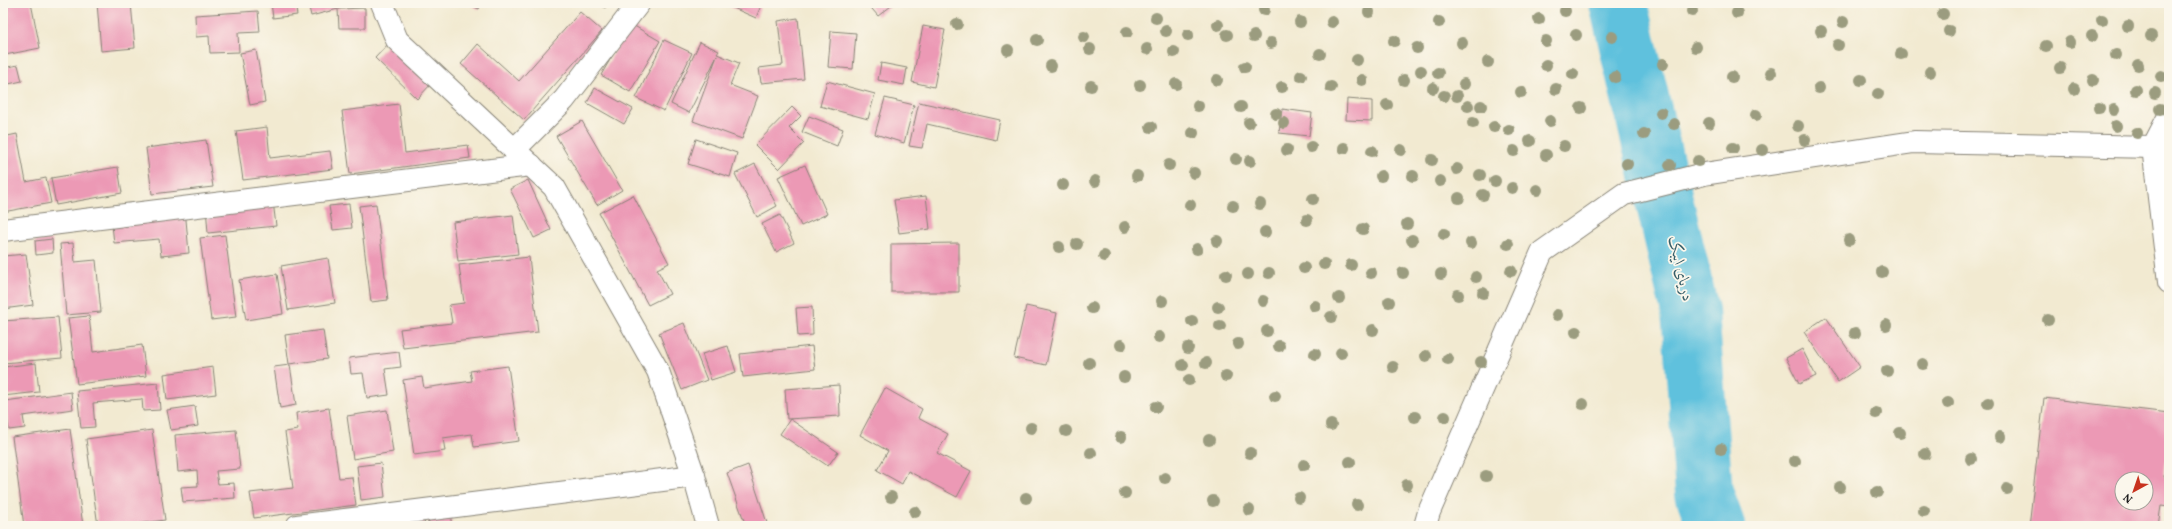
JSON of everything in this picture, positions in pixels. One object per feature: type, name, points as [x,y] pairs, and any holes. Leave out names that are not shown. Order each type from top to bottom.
[{"type":"street","points":[[382,3],[397,40],[554,187],[658,371],[694,476],[708,526]]},
{"type":"street","points":[[514,150],[564,100],[639,3]]},
{"type":"street","points":[[2169,116],[2153,147],[2169,282]]},
{"type":"street","points":[[1425,526],[1429,512],[1542,252],[1624,194],[1704,174],[1914,142],[2153,147]]},
{"type":"street","points":[[3,230],[531,165]]},
{"type":"street","points":[[297,526],[694,476]]},
{"type":"building","points":[[3,3],[31,3],[40,48],[5,55],[3,43]]},
{"type":"building","points":[[97,3],[131,3],[135,48],[101,51]]},
{"type":"building","points":[[271,3],[295,3],[297,15],[273,18]]},
{"type":"building","points":[[308,3],[338,3],[339,9],[365,8],[365,28],[339,28],[338,9],[311,16]]},
{"type":"building","points":[[466,3],[481,3],[479,9]]},
{"type":"building","points":[[598,3],[609,3],[605,8]]},
{"type":"building","points":[[722,3],[762,3],[756,18]]},
{"type":"building","points":[[867,3],[895,3],[878,16]]},
{"type":"building","points":[[258,11],[260,32],[238,33],[239,52],[210,53],[209,36],[196,37],[195,15]]},
{"type":"building","points":[[580,12],[602,31],[524,120],[461,64],[478,44],[519,81]]},
{"type":"building","points":[[798,18],[804,79],[761,83],[759,68],[783,65],[778,21]]},
{"type":"building","points":[[631,24],[660,41],[630,92],[601,75]]},
{"type":"building","points":[[923,26],[945,30],[934,87],[912,82]]},
{"type":"building","points":[[831,31],[856,33],[853,69],[828,67]]},
{"type":"building","points":[[664,40],[692,53],[664,111],[636,98]]},
{"type":"building","points":[[390,42],[433,82],[417,99],[375,58]]},
{"type":"building","points":[[700,42],[719,51],[717,54],[739,63],[730,85],[758,96],[742,139],[693,121],[717,56],[689,113],[671,104]]},
{"type":"building","points":[[256,50],[265,102],[250,105],[240,53]]},
{"type":"building","points":[[881,63],[907,68],[904,85],[878,80]]},
{"type":"building","points":[[18,65],[22,81],[4,85],[3,68]]},
{"type":"building","points":[[827,81],[875,94],[868,119],[820,106]]},
{"type":"building","points":[[595,88],[633,109],[624,124],[587,103]]},
{"type":"building","points":[[885,98],[914,105],[904,143],[875,134]]},
{"type":"building","points":[[1347,99],[1372,101],[1372,121],[1346,120]]},
{"type":"building","points":[[919,102],[1000,120],[996,140],[927,124],[922,148],[909,146]]},
{"type":"building","points":[[399,104],[405,153],[468,145],[470,158],[350,174],[342,111]]},
{"type":"building","points":[[792,107],[801,116],[789,128],[804,143],[779,169],[755,145]]},
{"type":"building","points":[[1282,109],[1312,113],[1309,136],[1279,133]]},
{"type":"building","points":[[809,116],[843,129],[837,146],[802,132]]},
{"type":"building","points":[[582,121],[622,190],[597,205],[556,136]]},
{"type":"building","points":[[267,127],[270,158],[330,151],[333,169],[243,180],[236,131]]},
{"type":"building","points":[[17,134],[26,182],[46,178],[51,203],[3,212],[3,137]]},
{"type":"building","points":[[696,139],[737,153],[730,177],[688,164]]},
{"type":"building","points":[[206,140],[213,187],[152,194],[146,148]]},
{"type":"building","points":[[755,164],[777,206],[757,217],[735,174]]},
{"type":"building","points":[[805,165],[827,214],[801,226],[778,177]]},
{"type":"building","points":[[118,167],[122,193],[56,205],[51,178]]},
{"type":"building","points":[[528,180],[551,230],[534,238],[510,189]]},
{"type":"building","points":[[633,195],[669,263],[657,269],[670,294],[648,305],[599,213]]},
{"type":"building","points":[[926,196],[930,229],[899,233],[894,200]]},
{"type":"building","points":[[273,201],[276,226],[208,233],[206,207]]},
{"type":"building","points":[[349,204],[352,228],[333,230],[329,206]]},
{"type":"building","points":[[376,204],[388,300],[371,302],[359,206]]},
{"type":"building","points":[[185,209],[189,253],[161,256],[159,239],[114,243],[111,216]]},
{"type":"building","points":[[513,215],[518,254],[458,261],[453,222]]},
{"type":"building","points":[[780,215],[794,243],[776,252],[762,224]]},
{"type":"building","points":[[225,235],[236,317],[211,320],[200,238]]},
{"type":"building","points":[[52,239],[53,253],[36,255],[35,241]]},
{"type":"building","points":[[73,243],[75,262],[96,260],[101,312],[66,315],[60,244]]},
{"type":"building","points":[[959,243],[959,292],[891,292],[891,244]]},
{"type":"building","points":[[26,254],[33,305],[3,309],[3,256]]},
{"type":"building","points":[[529,257],[538,332],[403,348],[400,329],[452,323],[449,305],[464,303],[459,265]]},
{"type":"building","points":[[328,258],[335,303],[288,310],[281,266]]},
{"type":"building","points":[[277,274],[283,314],[246,320],[239,280]]},
{"type":"building","points":[[1026,306],[1057,313],[1046,365],[1014,358]]},
{"type":"building","points":[[812,307],[813,335],[798,336],[796,308]]},
{"type":"building","points":[[89,316],[93,352],[142,345],[146,376],[77,384],[68,318]]},
{"type":"building","points":[[58,317],[62,358],[3,363],[3,321]]},
{"type":"building","points":[[1826,317],[1860,367],[1838,382],[1804,332]]},
{"type":"building","points":[[684,323],[707,380],[682,390],[659,333]]},
{"type":"building","points":[[323,330],[327,359],[289,364],[285,335]]},
{"type":"building","points":[[728,346],[736,372],[711,380],[702,354]]},
{"type":"building","points":[[812,346],[815,369],[743,377],[740,354]]},
{"type":"building","points":[[1802,349],[1816,376],[1799,384],[1786,358]]},
{"type":"building","points":[[399,352],[401,367],[385,369],[389,395],[367,398],[363,373],[351,374],[349,358]]},
{"type":"building","points":[[36,363],[39,392],[3,396],[3,367]]},
{"type":"building","points":[[290,365],[296,405],[280,408],[274,367]]},
{"type":"building","points":[[508,366],[519,441],[474,447],[472,434],[443,438],[445,451],[414,455],[403,380],[422,377],[424,388],[472,381],[470,371]]},
{"type":"building","points":[[213,367],[216,394],[167,400],[164,374]]},
{"type":"building","points":[[158,383],[160,410],[143,411],[142,399],[93,403],[95,427],[81,428],[77,391]]},
{"type":"building","points":[[839,385],[840,416],[787,419],[785,389]]},
{"type":"building","points":[[885,388],[922,409],[918,418],[948,434],[937,453],[971,471],[957,497],[908,471],[902,484],[877,470],[888,451],[860,435]]},
{"type":"building","points":[[71,392],[73,409],[23,416],[25,428],[9,430],[5,401]]},
{"type":"building","points":[[2044,398],[2169,413],[2169,436],[2164,477],[2169,478],[2169,507],[2161,506],[2158,526],[2029,526]]},
{"type":"building","points":[[195,406],[198,426],[171,430],[167,410]]},
{"type":"building","points":[[329,408],[339,478],[352,477],[356,505],[254,518],[250,493],[293,488],[285,432],[298,430],[296,413]]},
{"type":"building","points":[[387,410],[393,452],[353,459],[347,416]]},
{"type":"building","points":[[790,419],[838,452],[828,466],[780,434]]},
{"type":"building","points":[[70,429],[83,526],[24,526],[12,437]]},
{"type":"building","points":[[152,430],[165,520],[121,526],[98,526],[86,439]]},
{"type":"building","points":[[236,430],[240,469],[216,471],[218,484],[234,483],[235,498],[183,502],[181,487],[198,486],[197,470],[178,472],[175,435]]},
{"type":"building","points":[[381,463],[385,497],[361,500],[357,466]]},
{"type":"building","points":[[748,465],[768,526],[746,526],[727,473]]},
{"type":"building","points":[[450,514],[452,526],[430,526],[428,519]]},
{"type":"building","points":[[423,515],[425,526],[389,526],[388,523]]},
{"type":"waterway","name":"دریای ایبک","points":[[1618,3],[1690,311],[1704,493],[1716,526]]}]
